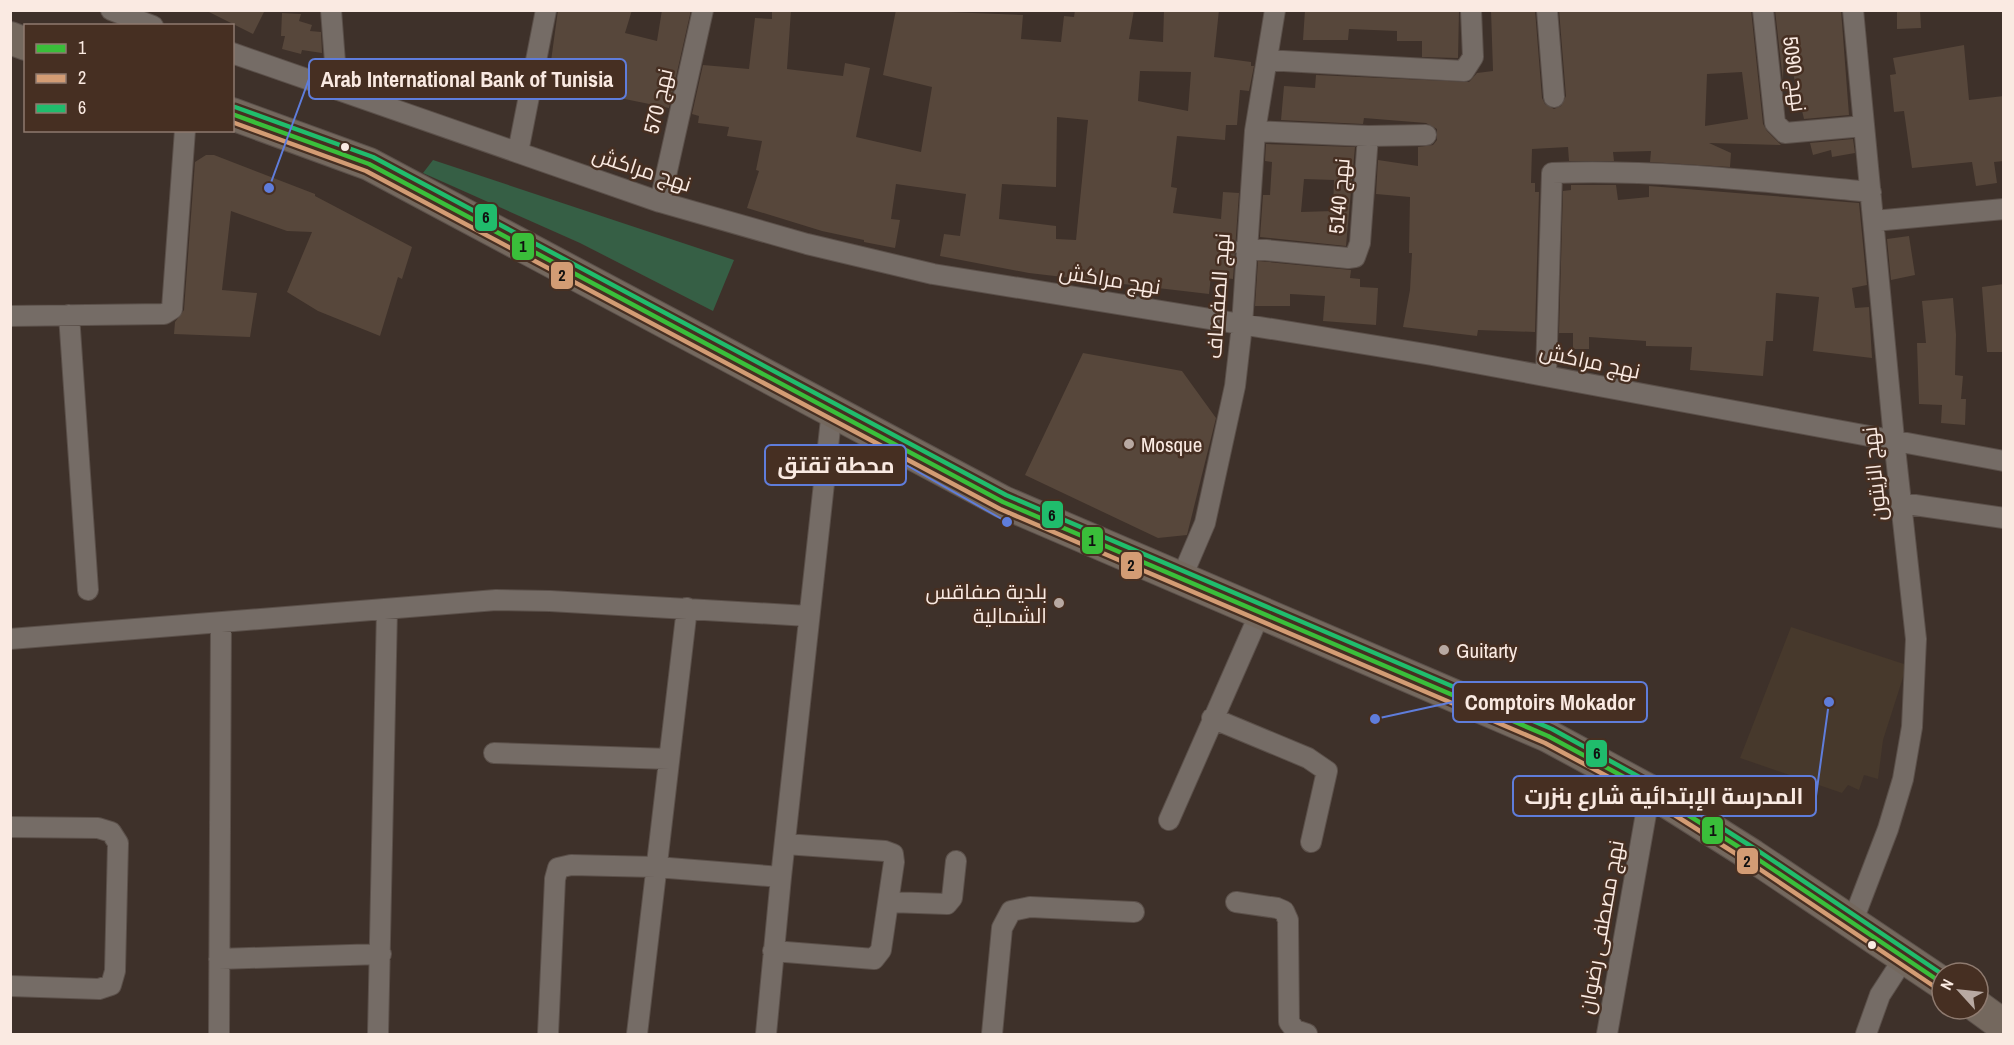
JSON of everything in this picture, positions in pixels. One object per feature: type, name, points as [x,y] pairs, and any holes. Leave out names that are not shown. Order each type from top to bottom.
[{"type":"main road","points":[[234,115],[369,164],[832,410],[920,460],[1003,502],[1548,736],[1650,792],[1930,975]]},
{"type":"main road","points":[[1990,1016],[2004,1026]]},
{"type":"street","points":[[111,10],[148,24]]},
{"type":"street","points":[[331,10],[336,88]]},
{"type":"street","points":[[518,152],[546,10]]},
{"type":"street","name":"نهج 570","points":[[660,202],[703,10]]},
{"type":"street","name":"نهج الصفصاف","points":[[1181,579],[1205,523],[1235,386],[1242,325],[1245,248],[1255,131],[1275,10]]},
{"type":"street","points":[[1267,60],[1464,70],[1473,57],[1471,10]]},
{"type":"street","points":[[1547,10],[1554,97]]},
{"type":"street","name":"نهج 5090","points":[[1763,10],[1775,123],[1785,133],[1864,126]]},
{"type":"street","name":"نهج الزيتون","points":[[1852,923],[1888,829],[1903,779],[1912,727],[1916,639],[1894,439],[1875,221],[1853,10]]},
{"type":"street","name":"نهج مراكش","points":[[234,54],[660,202],[807,244],[933,274],[1546,375],[1663,400],[1894,439],[2004,461]]},
{"type":"street","points":[[1255,131],[1368,136],[1426,135]]},
{"type":"street","points":[[10,316],[165,314],[172,309],[185,132]]},
{"type":"street","name":"نهج 5140","points":[[1245,248],[1355,257],[1360,243],[1368,136]]},
{"type":"street","points":[[1546,375],[1552,173],[1605,171],[1666,174],[1872,192]]},
{"type":"street","points":[[1875,221],[2004,209]]},
{"type":"street","points":[[69,315],[88,590]]},
{"type":"street","points":[[766,1035],[808,616],[832,410]]},
{"type":"street","points":[[1901,503],[2004,518]]},
{"type":"street","points":[[10,639],[496,600],[808,616]]},
{"type":"street","points":[[637,1035],[687,608]]},
{"type":"street","points":[[378,1035],[387,609]]},
{"type":"street","points":[[1169,820],[1212,718],[1260,614]]},
{"type":"street","points":[[219,1035],[221,623]]},
{"type":"street","points":[[1212,718],[1308,758],[1327,771],[1311,842]]},
{"type":"street","points":[[494,753],[669,759]]},
{"type":"street","name":"نهج مصطفى رضوان","points":[[1607,1035],[1650,792]]},
{"type":"street","points":[[10,827],[98,828],[111,832],[118,843],[115,971],[111,985],[99,989],[10,986]]},
{"type":"street","points":[[773,951],[874,959],[881,950],[889,902],[893,854],[885,851],[785,844]]},
{"type":"street","points":[[889,902],[947,904],[952,898],[956,861]]},
{"type":"street","points":[[548,1035],[555,879],[558,868],[571,865],[657,867],[781,877]]},
{"type":"street","points":[[1236,902],[1284,911],[1288,920],[1289,1022],[1295,1030],[1306,1035]]},
{"type":"street","points":[[992,1035],[1002,928],[1011,910],[1030,907],[1134,912]]},
{"type":"street","points":[[219,958],[381,954]]},
{"type":"street","points":[[1866,1035],[1880,995],[1904,958]]},
{"type":"shaded area","points":[[1791,627],[1907,665],[1883,740],[1878,779],[1864,775],[1859,790],[1848,785],[1842,793],[1740,758]]},
{"type":"green space","points":[[433,160],[734,260],[713,311],[580,243],[423,173]]},
{"type":"building","points":[[205,10],[262,10],[264,12],[253,34]]},
{"type":"building","points":[[558,10],[632,10],[625,33],[657,41],[662,10],[691,10],[669,108],[605,95],[605,92],[559,76],[564,62],[551,61]]},
{"type":"building","points":[[772,10],[791,10],[787,69],[843,76],[845,63],[870,68],[856,137],[921,152],[932,87],[883,75],[896,10],[1023,15],[1021,39],[1061,42],[1064,16],[1074,17],[1075,10],[1134,10],[1129,39],[1163,42],[1164,10],[1219,10],[1214,57],[1251,62],[1251,66],[1254,66],[1249,91],[1240,90],[1237,125],[1226,125],[1225,140],[1177,136],[1171,187],[1177,188],[1173,213],[1221,219],[1223,192],[1239,193],[1233,279],[1211,276],[1209,294],[1029,273],[940,256],[944,234],[960,236],[966,194],[896,184],[891,219],[900,220],[895,248],[822,231],[747,208],[759,171],[756,170],[762,141],[727,136],[729,127],[698,123],[699,116],[692,114],[703,65],[749,69],[755,18],[772,19]],"holes":[[[1140,71],[1191,72],[1188,111],[1138,101]],[[1057,117],[1088,120],[1076,240],[1056,239],[1056,226],[999,219],[1002,184],[1056,187]]]},
{"type":"building","points":[[1305,10],[1459,10],[1458,58],[1422,57],[1422,41],[1397,41],[1397,31],[1349,29],[1348,40],[1303,40]]},
{"type":"building","points":[[1491,10],[1535,10],[1542,98],[1545,104],[1554,109],[1561,106],[1566,96],[1559,10],[1751,10],[1763,124],[1781,145],[1709,143],[1731,153],[1730,167],[1650,162],[1651,151],[1613,152],[1614,161],[1569,161],[1568,147],[1532,149],[1531,183],[1535,183],[1535,192],[1539,192],[1535,332],[1478,330],[1477,336],[1403,327],[1410,290],[1412,253],[1409,253],[1410,197],[1376,194],[1378,160],[1418,166],[1418,147],[1433,145],[1437,140],[1437,129],[1426,123],[1364,118],[1363,124],[1281,120],[1284,86],[1315,88],[1316,75],[1469,82],[1477,73],[1493,71]],"holes":[[[1742,72],[1748,119],[1705,126],[1707,74]]]},
{"type":"building","points":[[1775,10],[1841,10],[1849,115],[1804,119],[1786,44],[1784,44],[1783,81]]},
{"type":"building","points":[[1897,10],[1920,10],[1921,28],[1897,29]]},
{"type":"building","points":[[282,13],[301,14],[299,21],[312,25],[310,31],[321,32],[322,53],[302,50],[301,54],[282,49],[285,36],[281,36]]},
{"type":"building","points":[[1964,45],[1969,100],[2004,96],[2004,161],[1994,162],[1997,183],[1976,186],[1972,162],[1912,168],[1904,111],[1894,112],[1890,75],[1896,74],[1893,58]]},
{"type":"building","points":[[1853,139],[1855,153],[1832,157],[1831,150],[1813,155],[1810,143]]},
{"type":"building","points":[[1266,144],[1355,147],[1346,246],[1260,237],[1263,195],[1270,195],[1272,162],[1265,161]],"holes":[[[1304,179],[1334,180],[1333,211],[1301,212]]]},
{"type":"building","points":[[206,155],[214,155],[315,194],[412,247],[402,279],[398,277],[380,336],[318,311],[287,292],[312,232],[287,231],[231,211],[222,290],[257,293],[250,337],[174,334],[175,322],[184,310],[195,162]]},
{"type":"building","points":[[1571,185],[1616,185],[1618,200],[1649,197],[1649,186],[1859,203],[1867,285],[1852,288],[1855,308],[1869,307],[1872,358],[1813,351],[1819,297],[1776,293],[1773,341],[1766,341],[1763,376],[1690,370],[1692,347],[1646,346],[1646,341],[1589,337],[1589,349],[1573,349],[1573,333],[1559,333],[1563,191],[1571,190]]},
{"type":"building","points":[[1909,236],[1915,275],[1891,280],[1887,239]]},
{"type":"building","points":[[1258,261],[1351,270],[1350,278],[1360,279],[1360,287],[1378,288],[1376,325],[1323,321],[1325,296],[1290,294],[1290,306],[1255,306]]},
{"type":"building","points":[[2004,284],[2004,352],[1987,352],[1982,287]]},
{"type":"building","points":[[1953,298],[1956,335],[1955,375],[1963,376],[1961,399],[1966,399],[1965,425],[1941,423],[1942,405],[1919,404],[1917,343],[1926,343],[1922,301]]},
{"type":"building","points":[[1083,353],[1182,371],[1216,418],[1187,535],[1158,538],[1025,475]]},
{"type":"transit line","name":"6","points":[[235,107],[373,157],[1006,495],[1552,729],[1654,785],[1757,850],[1930,966]]},
{"type":"transit line","name":"1","points":[[234,115],[369,164],[1003,502],[1548,736],[1650,791],[1753,856],[1930,975]]},
{"type":"transit line","name":"2","points":[[234,123],[366,171],[1000,509],[1545,743],[1646,797],[1749,862],[1930,984]]},
{"type":"place","name":"Arab International Bank of Tunisia","points":[[269,188]]},
{"type":"place","name":"Mosque","points":[[1129,444]]},
{"type":"place","name":"محطة تقتق","points":[[1007,522]]},
{"type":"place","name":"بلدية صفاقس الشمالية","points":[[1059,603]]},
{"type":"place","name":"Guitarty","points":[[1444,650]]},
{"type":"place","name":"المدرسة الإبتدائية شارع بنزرت","points":[[1829,702]]},
{"type":"place","name":"Comptoirs Mokador","points":[[1375,719]]}]
